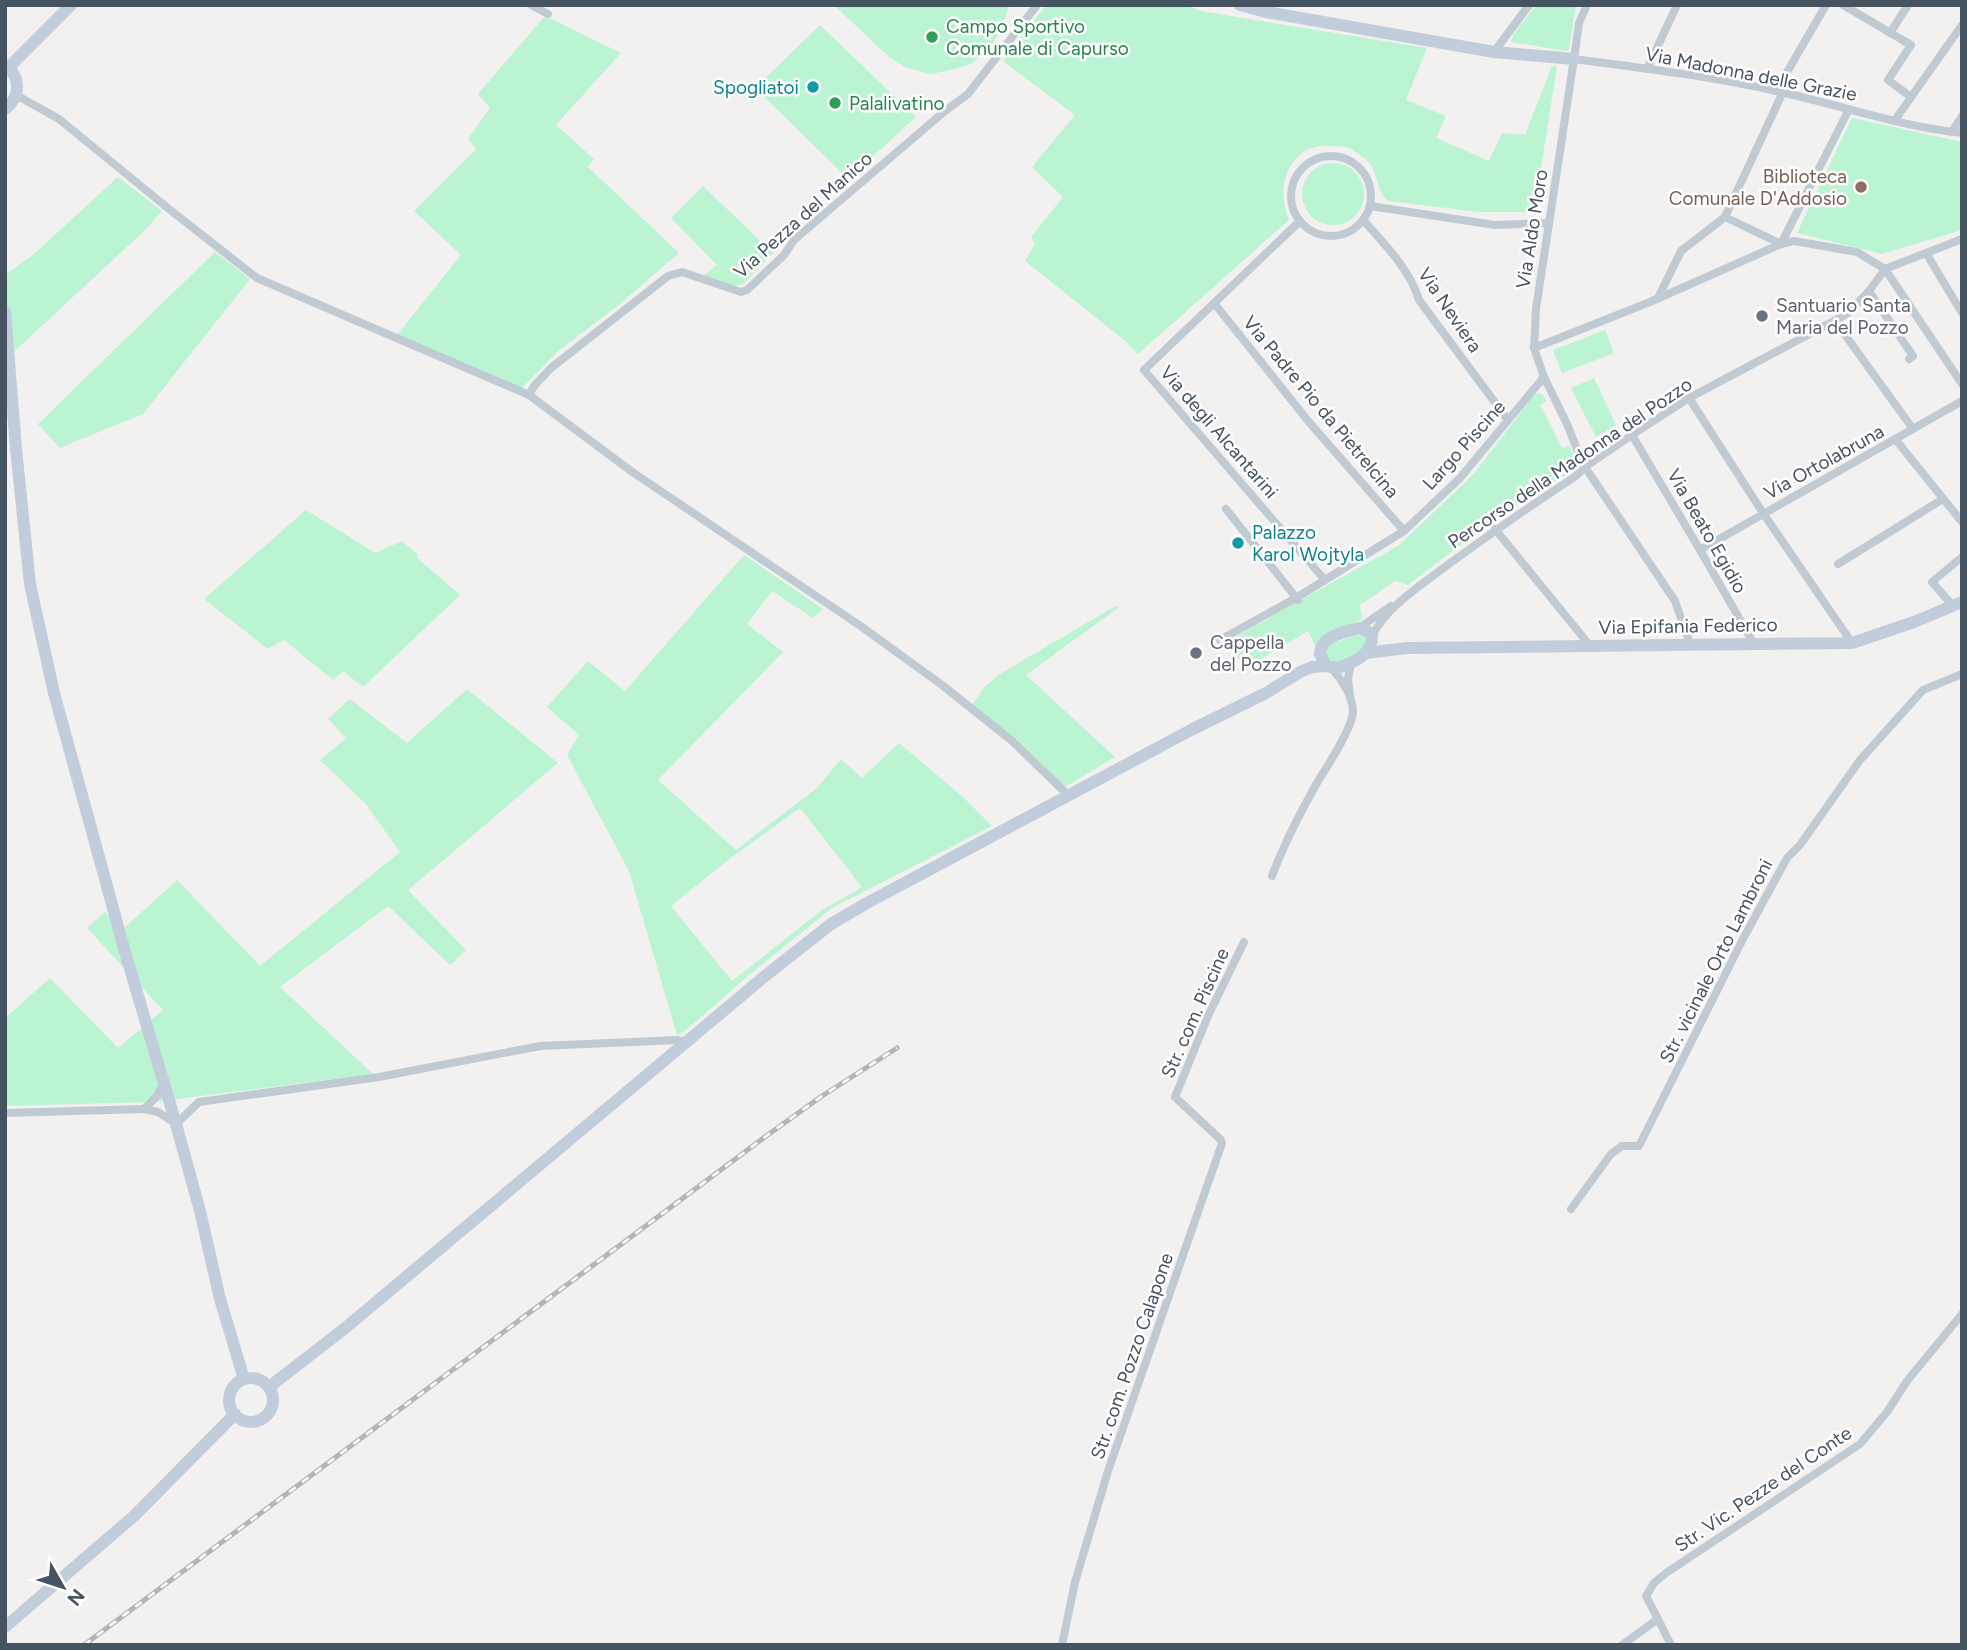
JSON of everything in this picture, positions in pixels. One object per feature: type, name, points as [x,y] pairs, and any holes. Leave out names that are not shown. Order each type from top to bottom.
[{"type":"main road","points":[[5,109],[16,95],[17,83],[13,72],[7,66],[71,5]]},
{"type":"main road","points":[[1240,5],[1266,12],[1494,52],[1574,60]]},
{"type":"main road","points":[[5,311],[30,584],[54,693],[125,952],[176,1124],[220,1299],[244,1379]]},
{"type":"main road","name":"Via Epifania Federico","points":[[1366,653],[1407,648],[1852,643],[1958,604]]},
{"type":"main road","points":[[1249,700],[1320,651],[1330,638],[1359,628]]},
{"type":"main road","name":"Via Epifania Federico","points":[[1359,628],[1385,644],[1407,648]]},
{"type":"main road","points":[[270,1387],[344,1329],[801,946],[831,924],[1266,693],[1302,671],[1312,667],[1338,668],[1351,662],[1366,653],[1372,644],[1372,637]]},
{"type":"main road","points":[[1320,651],[1322,660],[1329,667]]},
{"type":"main road","points":[[250,1378],[261,1380],[270,1387],[273,1403],[265,1417],[250,1421],[235,1414],[230,1405],[230,1394],[235,1385],[250,1378]]},
{"type":"main road","points":[[5,1627],[134,1516],[235,1414]]},
{"type":"street","points":[[531,5],[548,14]]},
{"type":"street","name":"Via Pezza del Manico","points":[[529,395],[551,368],[668,276],[682,272],[741,292],[747,290],[784,255],[794,240],[968,94],[1037,5]]},
{"type":"street","points":[[1494,52],[1529,5]]},
{"type":"street","name":"Via Aldo Moro","points":[[1587,5],[1580,23],[1574,60],[1536,309],[1534,348],[1544,377],[1585,467],[1675,601],[1690,644]]},
{"type":"street","points":[[1647,69],[1677,5]]},
{"type":"street","points":[[1658,299],[1681,251],[1725,218],[1779,92],[1826,5]]},
{"type":"street","points":[[1843,5],[1911,45],[1888,80],[1911,97]]},
{"type":"street","points":[[1890,33],[1908,5]]},
{"type":"street","points":[[1895,120],[1962,25]]},
{"type":"street","name":"Via Madonna delle Grazie","points":[[1574,60],[1647,69],[1779,92],[1962,133]]},
{"type":"street","points":[[16,95],[59,119],[257,278],[529,395],[631,471],[862,627],[942,685],[1011,740],[1069,796]]},
{"type":"street","points":[[1781,244],[1849,108]]},
{"type":"street","points":[[1952,132],[1962,116]]},
{"type":"street","points":[[1323,156],[1349,160],[1360,168],[1368,179],[1371,192],[1370,206],[1363,220],[1354,229],[1331,236],[1308,229],[1293,209],[1291,196],[1293,182],[1300,171],[1323,156]]},
{"type":"street","points":[[1370,206],[1495,225],[1549,223]]},
{"type":"street","points":[[1725,218],[1781,244]]},
{"type":"street","name":"Via Neviera","points":[[1363,220],[1407,275],[1415,286],[1419,300],[1508,419]]},
{"type":"street","points":[[1214,303],[1300,221]]},
{"type":"street","points":[[1885,269],[1961,240]]},
{"type":"street","points":[[1534,348],[1658,299],[1781,244],[1794,241],[1857,252],[1885,269],[1962,384]]},
{"type":"street","points":[[1926,253],[1962,313]]},
{"type":"street","name":"Percorso della Madonna del Pozzo","points":[[1411,593],[1496,529],[1689,398],[1847,314],[1885,269]]},
{"type":"street","points":[[1869,291],[1913,356],[1909,359]]},
{"type":"street","name":"Via degli Alcantarini","points":[[1214,303],[1144,370],[1324,579]]},
{"type":"street","name":"Via Padre Pio da Pietrelcina","points":[[1214,303],[1309,422],[1404,531]]},
{"type":"street","points":[[1835,321],[1913,429]]},
{"type":"street","name":"Largo Piscine","points":[[1220,640],[1297,599],[1324,579],[1404,531],[1460,478],[1544,377]]},
{"type":"street","points":[[1689,398],[1852,643]]},
{"type":"street","name":"Via Ortolabruna","points":[[1700,550],[1962,401]]},
{"type":"street","name":"Via Beato Egidio","points":[[1632,435],[1754,644]]},
{"type":"street","points":[[1896,440],[1962,522]]},
{"type":"street","points":[[1838,564],[1944,499]]},
{"type":"street","points":[[1226,509],[1297,599]]},
{"type":"street","points":[[1496,529],[1591,647]]},
{"type":"street","points":[[1958,604],[1932,582],[1962,557]]},
{"type":"street","points":[[1359,628],[1411,593]]},
{"type":"street","points":[[1372,637],[1380,621],[1411,593]]},
{"type":"street","points":[[1272,876],[1352,718],[1348,679],[1351,662]]},
{"type":"street","points":[[1329,667],[1339,676],[1350,698]]},
{"type":"street","name":"Str. vicinale Orto Lambroni","points":[[1571,1209],[1611,1154],[1622,1146],[1639,1146],[1744,937],[1787,858],[1800,845],[1860,760],[1923,690],[1962,674]]},
{"type":"street","name":"Str. com. Piscine","points":[[1175,1097],[1208,1016],[1244,942]]},
{"type":"street","points":[[5,1113],[144,1109],[158,1112],[176,1124],[199,1102],[379,1077],[540,1046],[678,1040],[686,1043]]},
{"type":"street","points":[[144,1109],[157,1097],[164,1082]]},
{"type":"street","name":"Str. com. Pozzo Calapone","points":[[1062,1645],[1075,1582],[1108,1471],[1222,1143],[1175,1097]]},
{"type":"street","name":"Str. Vic. Pezze del Conte","points":[[1658,1619],[1646,1596],[1654,1583],[1860,1444],[1962,1314]]},
{"type":"street","points":[[1622,1645],[1658,1619],[1671,1645]]},
{"type":"green space","name":"Campo Sportivo Comunale di Capurso","points":[[834,5],[1010,5],[1003,26],[990,48],[971,64],[931,74],[907,68],[888,56]]},
{"type":"green space","points":[[1046,5],[1186,5],[1200,11],[1427,48],[1406,100],[1446,116],[1436,138],[1489,161],[1502,133],[1525,135],[1552,66],[1557,67],[1534,212],[1480,212],[1388,201],[1372,167],[1352,149],[1338,146],[1316,147],[1304,152],[1288,170],[1284,195],[1289,220],[1138,354],[1025,261],[1035,244],[1031,237],[1063,197],[1032,167],[1075,115],[1003,61]]},
{"type":"green space","points":[[1536,5],[1576,5],[1567,51],[1511,42],[1513,35]]},
{"type":"green space","points":[[545,16],[621,53],[556,125],[594,159],[588,167],[679,253],[620,304],[557,352],[521,389],[397,335],[461,255],[414,211],[476,149],[468,139],[490,108],[478,94]]},
{"type":"green space","name":"Palalivatino","points":[[820,25],[916,117],[848,179],[755,88]]},
{"type":"green space","points":[[1852,118],[1962,142],[1962,230],[1882,254],[1797,233]]},
{"type":"green space","points":[[1327,163],[1339,163],[1355,172],[1362,182],[1362,206],[1355,216],[1339,225],[1327,225],[1316,220],[1307,211],[1302,200],[1302,188],[1307,177],[1316,168]]},
{"type":"green space","points":[[118,177],[162,211],[144,231],[5,360],[5,275],[34,254]]},
{"type":"green space","points":[[703,186],[773,253],[743,284],[731,286],[703,276],[717,265],[671,218]]},
{"type":"green space","points":[[215,252],[250,279],[143,414],[60,448],[38,424]]},
{"type":"green space","points":[[1605,330],[1614,353],[1562,373],[1553,350]]},
{"type":"green space","points":[[1594,378],[1616,425],[1596,437],[1571,388]]},
{"type":"green space","points":[[1539,393],[1547,401],[1540,405],[1562,448],[1569,446],[1576,459],[1573,470],[1493,520],[1408,585],[1395,581],[1360,605],[1361,620],[1327,633],[1315,645],[1308,631],[1247,667],[1224,643],[1398,546],[1472,476],[1535,394]]},
{"type":"green space","points":[[306,510],[375,553],[402,541],[418,555],[417,558],[460,595],[363,687],[343,671],[333,680],[284,640],[268,649],[204,599]]},
{"type":"green space","points":[[744,555],[823,609],[813,618],[772,591],[747,624],[783,652],[658,780],[736,850],[817,788],[841,759],[862,778],[899,743],[962,796],[992,826],[832,908],[677,1035],[629,871],[567,755],[579,735],[547,707],[588,661],[625,691]],"holes":[[[800,808],[862,887],[822,910],[732,981],[671,906],[732,857]]]},
{"type":"green space","points":[[1117,605],[1118,608],[1026,675],[1115,757],[1063,788],[1014,737],[972,705],[984,687],[1000,674]]},
{"type":"green space","points":[[1360,634],[1367,638],[1365,648],[1336,664],[1327,660],[1324,651],[1330,644]]},
{"type":"green space","points":[[467,689],[558,763],[408,890],[466,950],[450,965],[388,906],[280,987],[373,1074],[153,1102],[5,1106],[5,1018],[50,978],[118,1048],[163,1010],[87,928],[105,912],[122,930],[177,880],[260,966],[400,852],[365,803],[320,760],[346,738],[328,719],[350,699],[407,743]]},
{"type":"railway","points":[[84,1645],[769,1134],[897,1048]]},
{"type":"place","name":"Campo Sportivo Comunale di Capurso","points":[[932,37]]},
{"type":"place","name":"Spogliatoi","points":[[813,87]]},
{"type":"place","name":"Palalivatino","points":[[835,103]]},
{"type":"place","name":"Biblioteca Comunale D'Addosio","points":[[1861,187]]},
{"type":"place","name":"Santuario Santa Maria del Pozzo","points":[[1762,316]]},
{"type":"place","name":"Palazzo Karol Wojtyla","points":[[1238,543]]},
{"type":"place","name":"Cappella del Pozzo","points":[[1196,653]]}]
